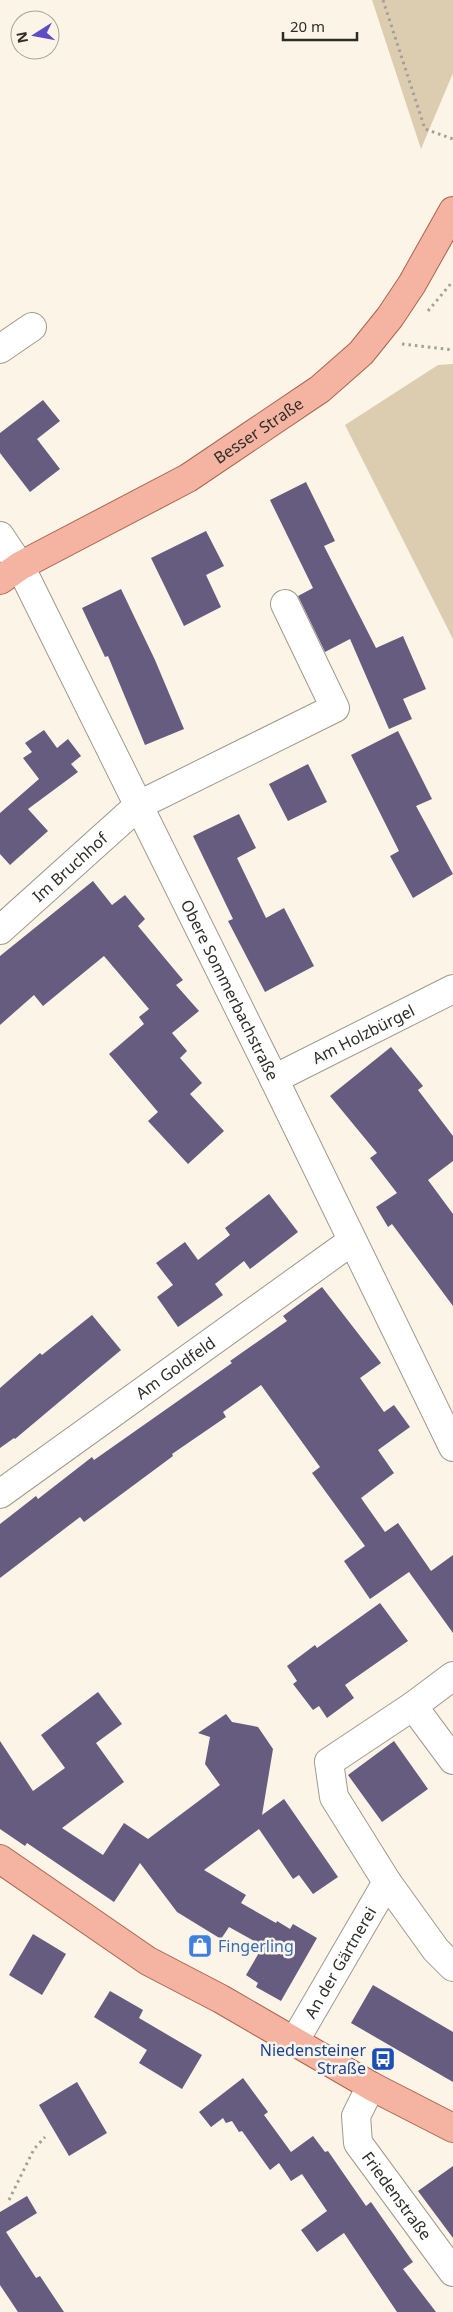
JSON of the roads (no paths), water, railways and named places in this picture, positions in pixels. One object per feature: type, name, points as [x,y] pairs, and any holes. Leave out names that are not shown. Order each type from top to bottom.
[{"type":"main road","name":"Besser Straße","points":[[10,573],[188,478],[320,389],[361,353],[390,317],[412,284],[453,211]]},
{"type":"main road","points":[[0,1859],[148,1961],[220,1999],[371,2086],[453,2128]]},
{"type":"street","points":[[0,349],[32,327]]},
{"type":"street","name":"Obere Sommerbachstraße","points":[[0,536],[10,573],[139,805],[453,1447]]},
{"type":"street","name":"Im Bruchhof","points":[[0,930],[139,805],[335,708],[285,604]]},
{"type":"street","name":"Am Holzbürgel","points":[[274,1079],[453,989]]},
{"type":"street","name":"Am Goldfeld","points":[[0,1494],[352,1242]]},
{"type":"street","name":"An der Gärtnerei","points":[[453,1676],[413,1706],[329,1762],[334,1797],[387,1882],[436,1950],[453,1967]]},
{"type":"street","points":[[413,1706],[453,1760]]},
{"type":"street","name":"An der Gärtnerei","points":[[294,2042],[387,1882]]},
{"type":"street","name":"Friedenstraße","points":[[371,2086],[356,2116],[358,2143],[453,2272]]},
{"type":"place","name":"Fingerling","points":[[200,1946]]},
{"type":"place","name":"Niedensteiner Straße","points":[[383,2059]]}]
